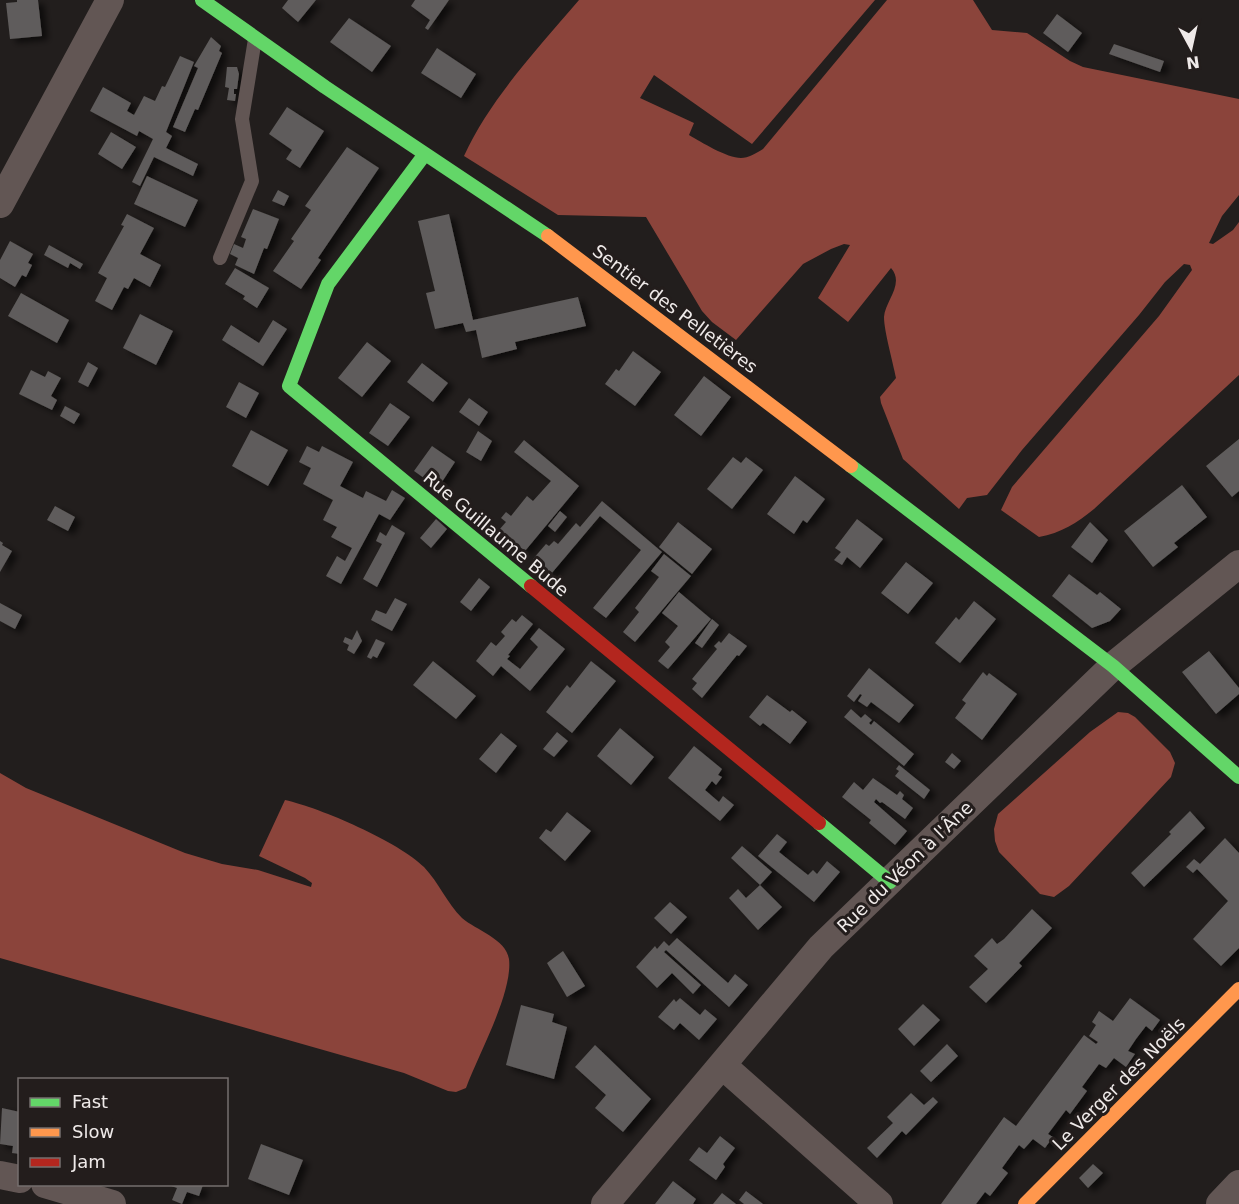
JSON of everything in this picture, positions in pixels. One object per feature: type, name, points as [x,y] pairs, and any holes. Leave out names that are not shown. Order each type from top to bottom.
[{"type":"street","points":[[0,204],[110,0]]},
{"type":"street","name":"Sentier des Pelletières","points":[[202,0],[255,39],[553,239],[1113,666],[1239,777]]},
{"type":"street","name":"Rue Guillaume Bude","points":[[425,154],[328,284],[288,386],[890,882]]},
{"type":"street","name":"Rue du Véon à l'Âne","points":[[605,1204],[821,947],[1113,666],[1239,564]]},
{"type":"street","name":"Le Verger des Noëls","points":[[1025,1204],[1239,989]]},
{"type":"street","points":[[722,1065],[879,1204]]},
{"type":"street","points":[[0,1175],[18,1179]]},
{"type":"street","points":[[1220,1204],[1239,1184]]},
{"type":"street","points":[[49,1186],[112,1204]]},
{"type":"lane","points":[[220,258],[252,181],[242,118],[255,39]]},
{"type":"shaded area","points":[[579,0],[875,0],[752,144],[654,75],[640,98],[694,123],[689,135],[714,149],[741,158],[763,149],[887,0],[973,0],[992,30],[1027,33],[1083,67],[1239,99],[1239,195],[1222,216],[1209,243],[1213,244],[1233,230],[1239,222],[1239,375],[1094,509],[1068,527],[1039,537],[1001,510],[1012,487],[1159,316],[1192,270],[1190,265],[1184,264],[1165,282],[1022,450],[987,495],[967,498],[959,509],[903,459],[881,403],[880,397],[896,378],[884,323],[885,311],[896,280],[891,268],[848,322],[818,298],[850,245],[844,244],[831,249],[803,264],[736,340],[712,322],[702,311],[646,217],[558,215],[464,156],[501,94],[531,55]]},
{"type":"shaded area","points":[[1118,712],[1128,713],[1135,717],[1170,752],[1175,763],[1171,777],[1069,886],[1054,897],[1040,894],[999,852],[994,829],[998,814],[1090,732]]},
{"type":"shaded area","points":[[0,773],[26,788],[185,853],[222,864],[258,870],[311,887],[312,883],[305,878],[259,856],[285,800],[318,810],[359,827],[412,857],[429,873],[462,918],[497,940],[507,952],[509,959],[506,989],[466,1088],[456,1092],[448,1091],[404,1073],[0,958]]},
{"type":"building","points":[[17,0],[38,0],[42,36],[10,39],[6,3],[17,2]]},
{"type":"building","points":[[288,0],[316,0],[298,22],[282,8]]},
{"type":"building","points":[[415,0],[449,0],[428,30],[425,28],[430,20],[411,6]]},
{"type":"building","points":[[1057,14],[1082,33],[1068,52],[1043,33]]},
{"type":"building","points":[[349,18],[391,46],[372,72],[330,42]]},
{"type":"building","points":[[211,37],[221,46],[219,51],[222,53],[198,110],[195,109],[185,132],[173,127],[198,68],[194,66]]},
{"type":"building","points":[[1114,44],[1164,61],[1160,72],[1109,54]]},
{"type":"building","points":[[437,48],[476,74],[461,98],[421,73]]},
{"type":"building","points":[[180,56],[194,62],[166,132],[172,136],[166,148],[198,164],[193,176],[154,157],[140,186],[132,182],[153,139],[139,131],[137,136],[90,111],[103,87],[131,103],[127,111],[134,115],[144,96],[155,101],[162,86],[165,87]]},
{"type":"building","points":[[227,67],[237,67],[239,74],[237,89],[234,89],[235,101],[227,100],[229,88],[225,87]]},
{"type":"building","points":[[287,107],[324,131],[300,168],[286,159],[292,150],[269,134]]},
{"type":"building","points":[[111,132],[136,147],[122,169],[98,154]]},
{"type":"building","points":[[347,147],[379,168],[318,258],[321,260],[301,289],[273,271],[294,241],[291,239],[311,210],[305,206]]},
{"type":"building","points":[[147,176],[198,200],[185,227],[134,204]]},
{"type":"building","points":[[278,190],[289,196],[284,206],[272,201]]},
{"type":"building","points":[[253,209],[279,219],[254,274],[235,265],[238,258],[230,254],[234,244],[243,248],[246,239],[241,237]]},
{"type":"building","points":[[127,214],[154,228],[140,254],[161,265],[150,287],[134,278],[128,289],[124,287],[112,310],[95,301],[107,278],[98,273],[124,226],[121,225]]},
{"type":"building","points":[[449,214],[473,320],[578,297],[586,326],[515,342],[517,349],[482,358],[476,330],[466,332],[463,323],[435,329],[426,293],[435,291],[418,221]]},
{"type":"building","points":[[10,241],[33,254],[28,263],[32,265],[26,277],[22,275],[15,287],[0,278],[0,260]]},
{"type":"building","points":[[49,245],[83,264],[80,269],[70,263],[68,268],[44,255]]},
{"type":"building","points":[[235,268],[269,288],[257,308],[243,299],[245,296],[225,284]]},
{"type":"building","points":[[21,293],[69,320],[57,343],[8,316]]},
{"type":"building","points":[[140,314],[173,331],[156,365],[123,348]]},
{"type":"building","points":[[273,320],[287,329],[263,366],[222,340],[231,325],[259,343]]},
{"type":"building","points":[[367,342],[391,361],[362,397],[338,378]]},
{"type":"building","points":[[633,351],[661,372],[635,406],[605,384],[616,369],[619,371]]},
{"type":"building","points":[[88,362],[98,368],[88,387],[78,382]]},
{"type":"building","points":[[422,363],[448,383],[433,402],[407,382]]},
{"type":"building","points":[[31,370],[45,377],[48,371],[61,378],[51,396],[57,400],[52,410],[19,394]]},
{"type":"building","points":[[704,376],[731,397],[701,436],[674,415]]},
{"type":"building","points":[[239,382],[259,393],[246,418],[226,407]]},
{"type":"building","points":[[469,398],[488,412],[479,426],[459,412]]},
{"type":"building","points":[[390,403],[410,417],[388,446],[369,433]]},
{"type":"building","points":[[65,406],[80,414],[74,424],[60,416]]},
{"type":"building","points":[[251,430],[288,450],[268,486],[232,466]]},
{"type":"building","points":[[478,431],[492,441],[481,461],[466,452]]},
{"type":"building","points":[[1239,439],[1239,491],[1232,497],[1206,466]]},
{"type":"building","points":[[524,440],[579,486],[525,551],[499,530],[506,522],[501,518],[506,512],[511,516],[527,496],[533,501],[551,481],[514,452]]},
{"type":"building","points":[[307,446],[319,452],[322,446],[353,462],[340,486],[363,498],[366,491],[386,501],[392,490],[405,498],[390,520],[379,514],[341,584],[326,576],[337,556],[345,561],[352,548],[331,537],[337,527],[323,520],[333,500],[303,484],[311,468],[299,462]]},
{"type":"building","points":[[432,446],[455,462],[438,488],[414,471]]},
{"type":"building","points":[[733,457],[741,463],[746,457],[763,470],[732,509],[707,489]]},
{"type":"building","points":[[795,476],[825,499],[807,523],[803,520],[794,534],[767,514]]},
{"type":"building","points":[[1182,485],[1207,517],[1174,543],[1178,547],[1153,567],[1124,531]]},
{"type":"building","points":[[602,501],[662,552],[606,618],[593,608],[641,550],[600,516],[551,574],[533,559],[546,544],[549,546],[554,541],[558,544],[576,523],[580,527]]},
{"type":"building","points":[[55,506],[75,517],[68,531],[47,520]]},
{"type":"building","points":[[560,511],[567,517],[555,532],[548,526]]},
{"type":"building","points":[[436,519],[447,529],[431,548],[420,538]]},
{"type":"building","points":[[857,519],[883,539],[860,568],[847,557],[842,565],[834,560],[841,552],[835,548]]},
{"type":"building","points":[[678,522],[712,549],[692,574],[659,547]]},
{"type":"building","points":[[1090,522],[1108,540],[1092,563],[1071,547]]},
{"type":"building","points":[[392,525],[405,533],[377,587],[363,579],[382,544],[376,541],[380,532],[386,536]]},
{"type":"building","points":[[0,541],[12,551],[0,572]]},
{"type":"building","points":[[664,554],[691,576],[635,642],[623,632],[639,612],[635,608],[659,577],[651,571]]},
{"type":"building","points":[[906,562],[933,583],[908,614],[881,593]]},
{"type":"building","points":[[1069,574],[1097,595],[1100,592],[1121,609],[1110,621],[1092,628],[1052,596]]},
{"type":"building","points":[[479,578],[490,587],[471,611],[460,602]]},
{"type":"building","points":[[679,592],[711,619],[668,669],[658,661],[670,647],[665,642],[678,626],[662,613]]},
{"type":"building","points":[[395,598],[407,604],[392,631],[371,620],[376,610],[386,614]]},
{"type":"building","points":[[974,601],[996,619],[960,663],[935,643],[956,617],[959,620]]},
{"type":"building","points":[[0,603],[22,615],[15,629],[0,621]]},
{"type":"building","points":[[522,615],[533,624],[507,659],[520,669],[538,647],[530,639],[539,628],[565,649],[530,691],[501,666],[493,676],[476,661],[491,642],[496,646],[505,636],[501,632],[512,619],[516,622]]},
{"type":"building","points":[[712,619],[719,625],[702,648],[695,643]]},
{"type":"building","points":[[357,630],[362,641],[354,654],[347,650],[349,645],[343,642],[345,637],[352,640]]},
{"type":"building","points":[[729,633],[747,646],[702,698],[692,689],[697,683],[692,679],[717,649],[714,646],[719,641],[721,643]]},
{"type":"building","points":[[376,639],[385,643],[377,658],[373,656],[371,659],[367,657]]},
{"type":"building","points":[[1209,651],[1239,688],[1239,694],[1216,714],[1182,672]]},
{"type":"building","points":[[433,661],[476,696],[456,719],[413,685]]},
{"type":"building","points":[[591,661],[616,681],[572,733],[546,712],[567,685],[570,688]]},
{"type":"building","points":[[869,668],[914,705],[899,723],[871,702],[867,707],[858,701],[862,695],[860,694],[854,702],[847,696]]},
{"type":"building","points":[[983,672],[987,676],[989,673],[1017,694],[982,740],[955,718],[966,703],[962,700]]},
{"type":"building","points":[[767,695],[807,722],[790,744],[763,723],[760,726],[749,717]]},
{"type":"building","points":[[851,709],[861,718],[865,714],[872,720],[869,723],[871,725],[874,721],[914,754],[904,766],[844,717]]},
{"type":"building","points":[[620,728],[654,757],[631,785],[597,756]]},
{"type":"building","points":[[557,732],[568,741],[554,757],[543,749]]},
{"type":"building","points":[[501,733],[517,746],[496,773],[479,759]]},
{"type":"building","points":[[694,746],[722,769],[718,775],[722,777],[716,785],[712,781],[705,790],[719,802],[723,796],[734,805],[720,821],[668,778]]},
{"type":"building","points":[[952,753],[961,761],[954,769],[945,762]]},
{"type":"building","points":[[899,765],[930,790],[924,799],[895,776],[899,771],[896,769]]},
{"type":"building","points":[[873,778],[897,795],[900,791],[904,795],[902,799],[913,808],[905,819],[882,802],[876,799],[874,802],[907,831],[895,845],[869,823],[871,820],[842,797],[854,782],[863,790]]},
{"type":"building","points":[[1190,811],[1205,828],[1144,887],[1131,873],[1171,834],[1169,832]]},
{"type":"building","points":[[567,812],[591,831],[565,861],[539,838],[546,829],[551,832]]},
{"type":"building","points":[[777,834],[787,842],[779,852],[808,875],[813,870],[817,874],[827,861],[840,872],[814,902],[758,856]]},
{"type":"building","points":[[1225,838],[1239,853],[1239,948],[1221,966],[1193,939],[1228,901],[1197,869],[1193,873],[1186,867],[1194,859],[1200,864]]},
{"type":"building","points":[[742,846],[772,872],[760,885],[731,858]]},
{"type":"building","points":[[760,885],[782,907],[758,930],[729,898],[738,889],[746,898]]},
{"type":"building","points":[[670,902],[687,917],[671,934],[654,918]]},
{"type":"building","points":[[1032,909],[1052,928],[1019,963],[1022,966],[986,1003],[969,987],[988,969],[974,956],[992,938],[997,944],[1004,939]]},
{"type":"building","points":[[677,938],[728,983],[735,974],[748,985],[729,1007],[666,950],[664,952],[701,985],[693,994],[672,973],[657,988],[636,967],[655,946],[657,949],[664,941],[669,946]]},
{"type":"building","points":[[563,951],[585,986],[567,997],[547,963]]},
{"type":"building","points":[[680,998],[700,1015],[705,1009],[717,1019],[699,1040],[680,1023],[674,1030],[658,1017],[674,999],[676,1002]]},
{"type":"building","points":[[1130,998],[1160,1020],[1152,1031],[1146,1026],[1136,1039],[1128,1051],[1135,1054],[1126,1067],[1114,1058],[1106,1068],[1099,1064],[1082,1087],[1087,1091],[1070,1114],[1066,1110],[1048,1134],[1053,1137],[1045,1148],[1033,1139],[1024,1149],[1019,1145],[1002,1168],[1008,1173],[990,1196],[985,1192],[976,1204],[941,1204],[1004,1117],[1016,1126],[1084,1035],[1096,1044],[1098,1042],[1089,1036],[1096,1025],[1092,1022],[1099,1011],[1113,1021]]},
{"type":"building","points":[[923,1004],[940,1020],[914,1046],[898,1029]]},
{"type":"building","points":[[521,1005],[554,1014],[552,1022],[567,1027],[554,1079],[506,1065]]},
{"type":"building","points":[[947,1044],[958,1056],[931,1082],[920,1071]]},
{"type":"building","points":[[595,1045],[651,1099],[623,1132],[595,1108],[606,1095],[575,1067]]},
{"type":"building","points":[[911,1093],[924,1105],[933,1097],[938,1102],[906,1135],[902,1131],[877,1158],[867,1148],[893,1123],[887,1117]]},
{"type":"building","points":[[2,1108],[18,1112],[18,1154],[12,1153],[13,1146],[0,1144]]},
{"type":"building","points":[[720,1136],[735,1148],[723,1164],[725,1167],[716,1180],[689,1160],[699,1147],[707,1153]]},
{"type":"building","points":[[261,1144],[303,1160],[289,1195],[248,1179]]},
{"type":"building","points":[[1093,1164],[1103,1173],[1088,1188],[1079,1178]]},
{"type":"building","points":[[673,1181],[696,1199],[693,1204],[655,1204]]},
{"type":"building","points":[[171,1186],[203,1186],[199,1196],[187,1192],[182,1204],[172,1200],[177,1188]]},
{"type":"building","points":[[746,1191],[763,1204],[744,1204],[739,1200]]},
{"type":"building","points":[[722,1193],[736,1204],[713,1204]]},
{"type":"traffic: fast","points":[[202,0],[325,87],[548,236]]},
{"type":"traffic: fast","points":[[425,154],[328,284],[289,386],[531,586]]},
{"type":"traffic: fast","points":[[851,466],[1113,666],[1239,777]]},
{"type":"traffic: fast","points":[[819,823],[890,882]]},
{"type":"traffic: slow","points":[[548,236],[851,466]]},
{"type":"traffic: slow","points":[[1025,1204],[1239,989]]},
{"type":"traffic: jam","points":[[531,586],[819,823]]}]
